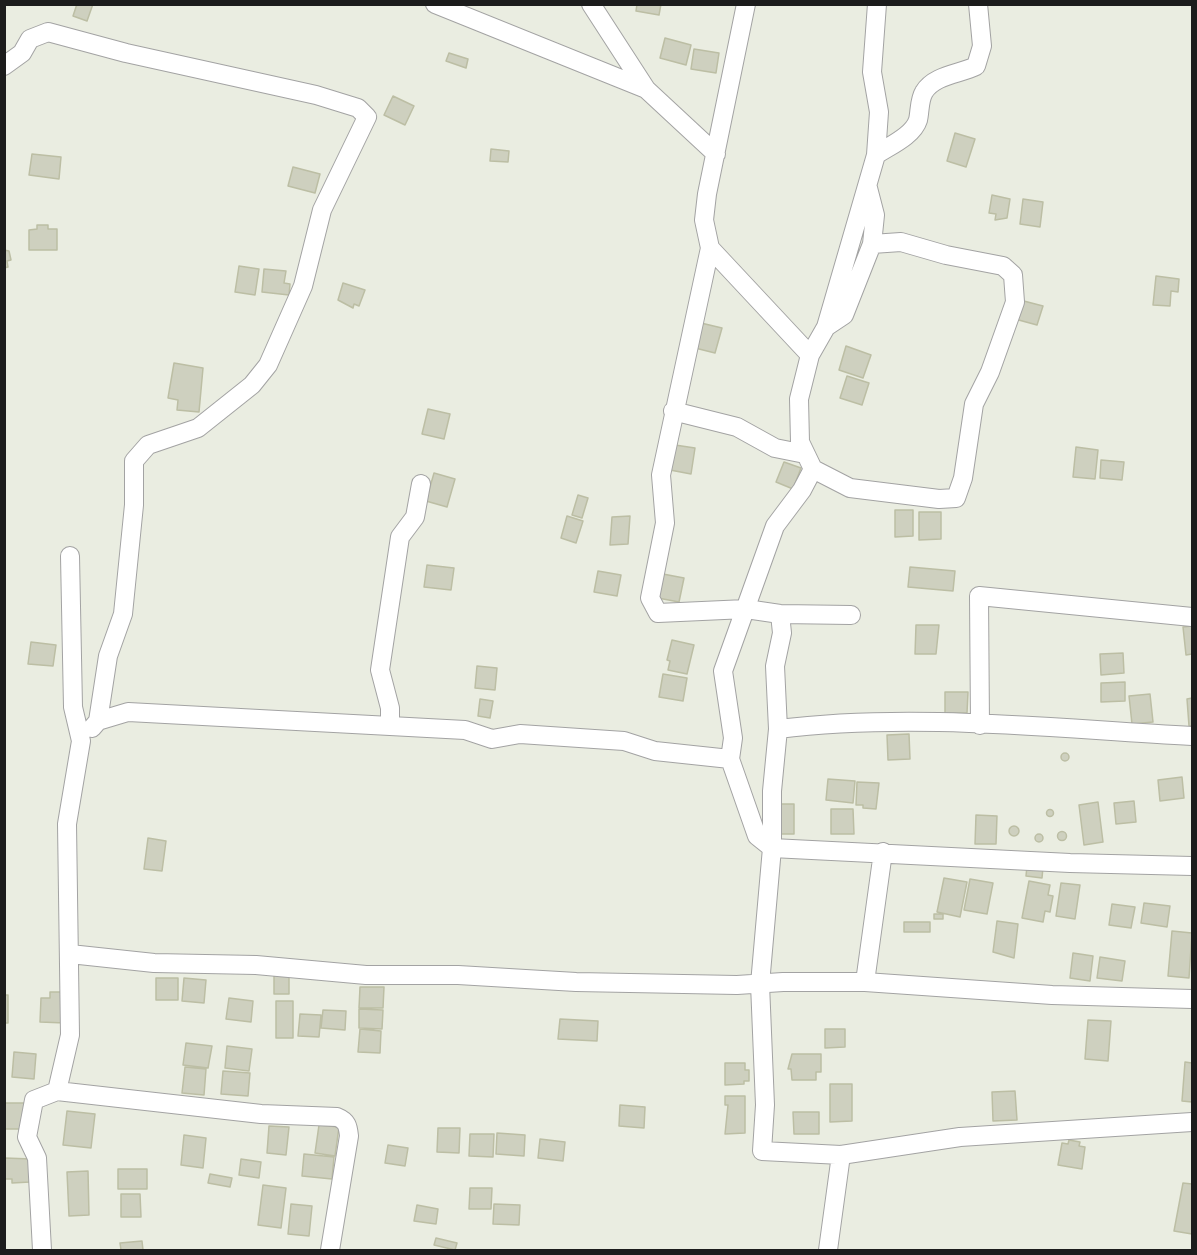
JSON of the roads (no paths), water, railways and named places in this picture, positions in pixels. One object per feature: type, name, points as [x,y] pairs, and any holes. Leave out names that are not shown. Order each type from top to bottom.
[{"type":"street","points":[[435,4],[646,89]]},
{"type":"street","points":[[591,4],[646,89],[716,154]]},
{"type":"street","points":[[746,4],[704,220],[710,248],[661,475],[665,524],[650,598],[658,613],[746,609],[780,614],[851,615]]},
{"type":"street","points":[[878,4],[872,72],[879,112],[876,154],[826,327],[810,355],[799,399],[800,442],[809,461],[802,490],[775,526],[723,671],[733,738],[730,759],[758,836],[772,848],[1070,863],[1192,866]]},
{"type":"street","points":[[876,154],[907,135],[918,123],[924,93],[941,77],[962,73],[976,66],[982,46],[978,4]]},
{"type":"street","points":[[4,66],[22,53],[30,39],[48,32],[126,53],[316,94],[358,108],[367,117],[322,210],[303,286],[268,365],[252,385],[198,428],[148,445],[134,461],[134,505],[123,614],[108,656],[98,721],[81,741]]},
{"type":"street","points":[[826,327],[844,315],[872,244],[874,215],[867,184]]},
{"type":"street","points":[[673,411],[737,427],[775,448],[809,461],[850,488],[939,500],[956,498],[963,478],[974,404],[990,372],[1015,302],[1013,275],[1003,266],[946,255],[901,242],[872,244]]},
{"type":"street","points":[[710,248],[810,355]]},
{"type":"street","points":[[390,726],[390,708],[380,670],[400,537],[415,517],[421,484]]},
{"type":"street","points":[[57,1091],[70,1035],[67,824],[81,741],[72,706],[70,556]]},
{"type":"street","points":[[980,725],[979,596],[1192,617]]},
{"type":"street","points":[[780,614],[782,633],[775,666],[778,729],[772,791],[772,848],[760,984],[765,1105],[762,1151],[841,1155],[960,1137],[1192,1122]]},
{"type":"street","points":[[98,721],[128,712],[465,730],[492,740],[537,734],[624,741],[654,751],[730,759]]},
{"type":"street","points":[[778,729],[824,723],[980,725],[1192,736]]},
{"type":"street","points":[[865,982],[883,852]]},
{"type":"street","points":[[70,954],[154,963],[256,965],[366,975],[458,975],[576,982],[760,984],[865,982],[1052,995],[1192,999]]},
{"type":"street","points":[[42,1251],[37,1158],[27,1137],[34,1100],[57,1091],[261,1114],[337,1117],[344,1120],[348,1126],[349,1136],[330,1251]]},
{"type":"street","points":[[828,1251],[841,1155]]}]
